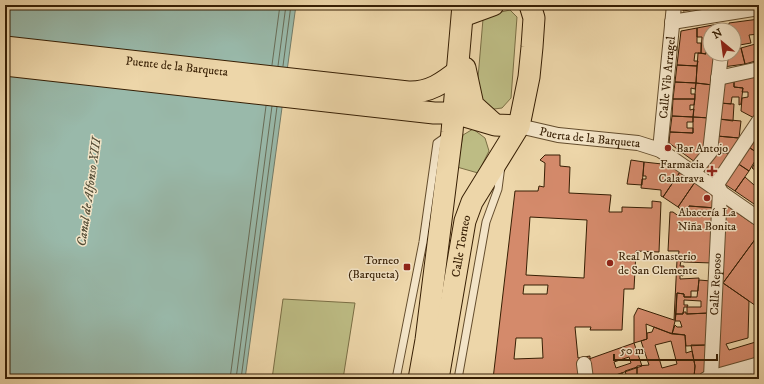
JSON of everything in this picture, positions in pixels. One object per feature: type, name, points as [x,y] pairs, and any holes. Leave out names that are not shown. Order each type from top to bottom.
[{"type":"main road","points":[[493,5],[463,11],[460,46],[473,105],[495,125]]},
{"type":"main road","points":[[348,94],[447,120],[519,126],[529,77],[535,9]]},
{"type":"main road","name":"Calle Torneo","points":[[419,379],[426,340],[447,120],[459,70],[460,46]]},
{"type":"main road","name":"Puente de la Barqueta","points":[[5,47],[348,94]]},
{"type":"main road","name":"Puente de la Barqueta","points":[[5,65],[348,94]]},
{"type":"main road","points":[[348,94],[424,91],[444,82],[459,70]]},
{"type":"main road","name":"Calle Torneo","points":[[438,379],[465,221],[472,202],[519,126]]},
{"type":"street","name":"Calle Vib Arragel","points":[[660,150],[674,5]]},
{"type":"street","points":[[672,22],[759,8]]},
{"type":"street","points":[[694,172],[710,152],[720,62]]},
{"type":"street","points":[[718,78],[759,69]]},
{"type":"street","points":[[717,189],[759,121]]},
{"type":"street","name":"Puerta de la Barqueta","points":[[519,126],[558,134],[638,143],[660,150],[759,218]]},
{"type":"street","name":"Calle Reposo","points":[[708,378],[717,189]]},
{"type":"street","points":[[584,364],[586,379]]},
{"type":"street","points":[[708,378],[758,369]]},
{"type":"lane","points":[[396,379],[423,242],[437,143],[447,120]]},
{"type":"lane","points":[[458,379],[486,222],[501,180],[501,154]]},
{"type":"shaded area","points":[[510,10],[517,17],[511,98],[502,108],[494,109],[478,98],[478,78],[483,19],[492,14]]},
{"type":"shaded area","points":[[473,129],[485,138],[489,151],[478,173],[457,167],[463,135]]},
{"type":"shaded area","points":[[283,299],[355,303],[343,379],[272,379]]},
{"type":"water","name":"Canal de Alfonso XIII","points":[[5,5],[296,5],[245,379],[5,379]]},
{"type":"building","points":[[683,5],[719,5],[683,11]]},
{"type":"building","points":[[759,19],[759,34],[749,35],[751,43],[742,45],[742,22],[736,22]]},
{"type":"building","points":[[702,27],[702,37],[697,37],[697,28]]},
{"type":"building","points":[[697,28],[697,43],[701,43],[701,53],[695,53],[694,61],[698,61],[697,66],[677,65],[681,31]]},
{"type":"building","points":[[759,43],[759,60],[745,64],[742,48]]},
{"type":"building","points":[[742,52],[745,64],[723,67],[724,62],[742,62]]},
{"type":"building","points":[[698,53],[702,54],[702,62],[714,62],[713,85],[696,83]]},
{"type":"building","points":[[677,65],[697,66],[696,83],[675,82]]},
{"type":"building","points":[[759,76],[759,113],[756,119],[741,111],[742,98],[748,97],[748,92],[742,92],[743,88],[734,87],[734,81]]},
{"type":"building","points":[[734,81],[734,87],[743,88],[741,104],[739,105],[739,97],[732,97],[731,104],[720,103],[722,83]]},
{"type":"building","points":[[675,82],[696,83],[695,89],[691,88],[691,94],[695,94],[695,99],[673,99]]},
{"type":"building","points":[[696,83],[713,85],[710,118],[693,117]]},
{"type":"building","points":[[673,99],[695,99],[694,105],[690,105],[690,110],[694,109],[693,117],[672,116]]},
{"type":"building","points":[[720,103],[734,104],[733,121],[719,119]]},
{"type":"building","points":[[672,116],[693,117],[693,122],[687,122],[687,128],[693,128],[693,133],[670,132]]},
{"type":"building","points":[[693,117],[710,118],[708,146],[695,162],[669,143],[670,132],[693,133]]},
{"type":"building","points":[[719,119],[741,121],[739,138],[717,136]]},
{"type":"building","points":[[759,131],[759,154],[747,146]]},
{"type":"building","points":[[717,136],[739,138],[730,153],[716,153]]},
{"type":"building","points":[[747,146],[759,154],[749,171],[737,163]]},
{"type":"building","points":[[716,153],[730,153],[717,177],[703,168]]},
{"type":"building","name":"Real Monasterio de San Clemente","points":[[545,155],[560,155],[560,166],[570,167],[569,193],[611,195],[609,212],[622,212],[622,207],[652,208],[652,201],[661,202],[659,252],[636,251],[634,289],[624,289],[622,330],[590,330],[591,327],[575,327],[578,358],[590,356],[590,363],[580,379],[493,379],[515,191],[538,191],[539,186],[544,187],[545,163],[540,160]],"holes":[[[530,217],[587,220],[584,278],[526,275]],[[524,285],[548,285],[547,294],[523,294]],[[516,338],[542,338],[543,358],[514,359]]]},
{"type":"building","points":[[759,156],[759,173],[752,168]]},
{"type":"building","points":[[631,160],[644,162],[642,185],[627,184]]},
{"type":"building","points":[[644,162],[671,165],[680,172],[663,197],[661,196],[661,190],[641,188],[642,179],[646,179],[646,176],[643,176]]},
{"type":"building","points":[[737,163],[749,171],[735,191],[723,183]]},
{"type":"building","points":[[680,172],[695,182],[678,207],[663,197]]},
{"type":"building","points":[[745,177],[754,185],[759,178],[759,196],[754,204],[735,191]]},
{"type":"building","points":[[695,182],[716,198],[716,208],[689,206],[685,213],[678,207]]},
{"type":"building","points":[[723,203],[759,228],[759,234],[723,283],[749,301],[748,338],[726,344],[729,350],[759,341],[759,359],[716,371]]},
{"type":"building","points":[[689,206],[716,208],[712,263],[684,262],[685,261],[678,260],[679,251],[668,251],[670,212],[673,212],[680,217],[684,212],[685,213]]},
{"type":"building","points":[[759,234],[759,308],[723,283]]},
{"type":"building","name":"Real Monasterio de San Clemente","points":[[677,260],[685,261],[681,261],[680,266],[684,266],[683,276],[680,275],[680,279],[699,278],[698,291],[691,291],[691,297],[684,297],[684,294],[677,293],[675,321],[672,334],[646,324],[647,339],[634,343],[634,316],[638,308],[674,320]]},
{"type":"building","points":[[699,280],[711,281],[709,313],[687,314],[687,307],[684,307],[683,314],[676,314],[677,293],[684,294],[684,297],[697,297]],"holes":[[[684,300],[701,301],[701,307],[687,307],[688,305],[684,305]]]},
{"type":"building","points":[[683,312],[686,312],[686,314],[709,313],[707,345],[686,346],[685,335],[672,334],[675,325],[677,327],[682,327],[680,321],[675,321],[676,314],[683,314]]},
{"type":"building","points":[[654,327],[670,333],[685,335],[686,353],[692,351],[695,366],[694,377],[688,379],[653,379],[652,377],[637,377],[637,366],[649,365],[641,341],[647,339],[647,333],[652,332]],"holes":[[[671,341],[677,364],[662,368],[655,345]]]},
{"type":"building","points":[[634,343],[642,366],[604,379],[593,379],[589,359]],"holes":[[[629,357],[631,363],[616,368],[614,362]]]},
{"type":"building","points":[[691,345],[707,345],[706,374],[694,377],[695,366]]},
{"type":"building","points":[[637,367],[637,377],[652,377],[653,379],[606,379],[622,373],[623,375],[626,374],[625,371]]},
{"type":"building","points":[[754,371],[756,379],[725,379]]},
{"type":"place","name":"Bar Antojo","points":[[668,148]]},
{"type":"place","name":"Farmacia Calatrava","points":[[712,171]]},
{"type":"place","name":"Abacería La Niña Bonita","points":[[707,198]]},
{"type":"place","name":"Real Monasterio de San Clemente","points":[[610,263]]},
{"type":"place","name":"Torneo (Barqueta)","points":[[407,267]]}]
